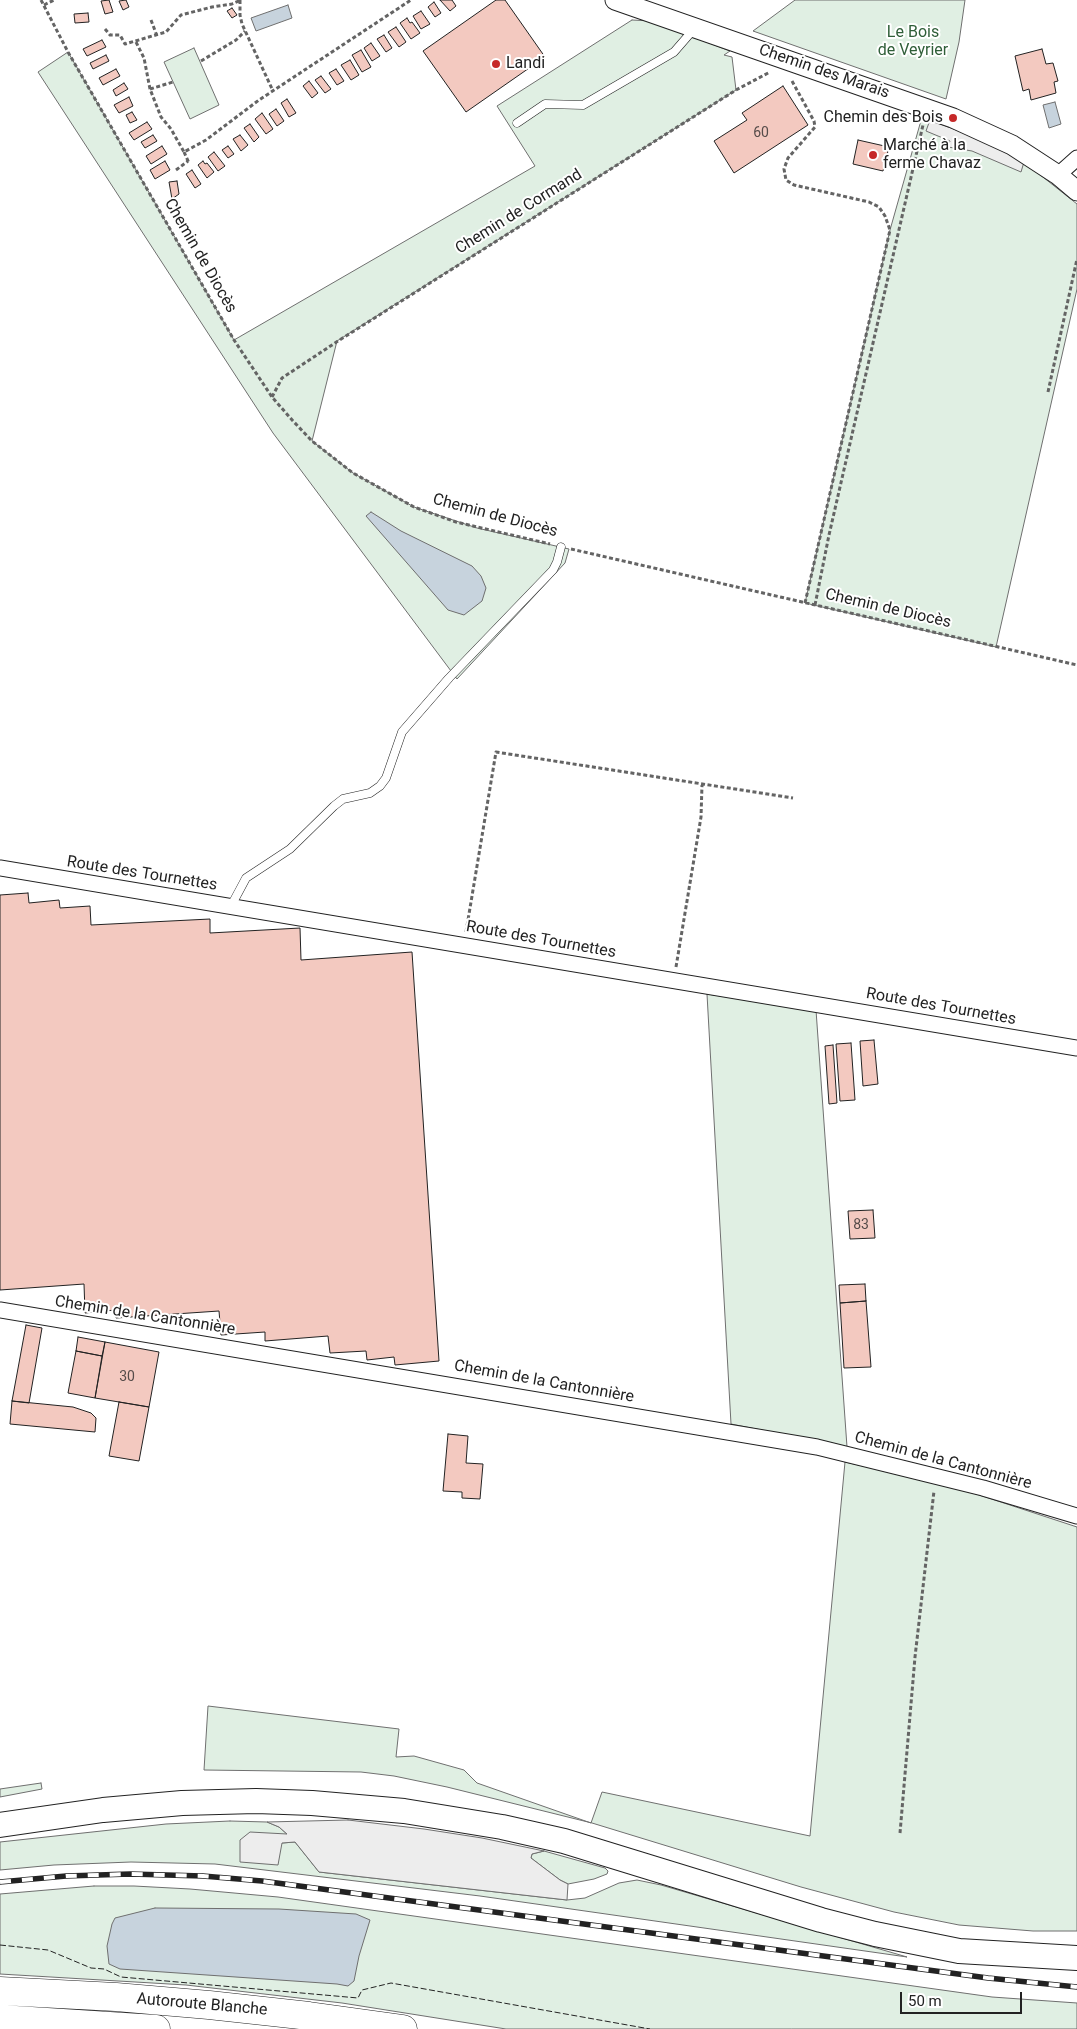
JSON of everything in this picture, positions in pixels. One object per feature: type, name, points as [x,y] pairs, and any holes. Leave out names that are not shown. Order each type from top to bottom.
[{"type":"highway","name":"Autoroute Blanche","points":[[0,1991],[116,1997],[209,2005],[403,2029]]},
{"type":"highway","name":"Autoroute Blanche","points":[[0,2019],[156,2029]]},
{"type":"main road","points":[[0,1825],[136,1807],[220,1802],[312,1803],[404,1811],[486,1824],[564,1841],[821,1920],[884,1936],[960,1951],[1077,1958]]},
{"type":"street","name":"Chemin des Marais","points":[[615,0],[966,123],[1012,145],[1058,175],[1077,190]]},
{"type":"street","points":[[1058,175],[1077,158]]},
{"type":"street","name":"Route des Tournettes","points":[[0,868],[1077,1048]]},
{"type":"street","name":"Chemin de la Cantonnière","points":[[0,1310],[817,1447],[936,1475],[1077,1516]]},
{"type":"lane","points":[[517,123],[545,104],[584,105],[674,52],[695,28]]},
{"type":"lane","points":[[232,906],[246,878],[296,844],[334,806],[343,799],[370,793],[380,786],[386,778],[402,732],[449,678],[553,570],[561,547]]},
{"type":"path","name":"Chemin de Diocès","points":[[41,0],[68,52],[229,332],[272,396],[312,441],[353,473],[414,507],[456,522],[1077,665]]},
{"type":"path","points":[[44,5],[54,0]]},
{"type":"path","points":[[105,29],[110,36],[120,36],[126,44],[136,42],[169,31],[175,20],[181,15],[232,4],[241,0],[240,14],[245,31],[273,91]]},
{"type":"path","points":[[184,152],[206,140],[273,91],[411,0]]},
{"type":"path","points":[[151,20],[156,36]]},
{"type":"path","points":[[201,61],[236,40],[245,31]]},
{"type":"path","points":[[136,42],[144,58],[150,89],[161,117],[171,129],[188,162],[176,170]]},
{"type":"path","points":[[790,61],[792,79],[814,121],[815,128],[788,158],[784,169],[786,180],[794,185],[869,202],[879,207],[885,216],[890,230],[805,603]]},
{"type":"path","name":"Chemin de Cormand","points":[[272,396],[282,378],[338,341],[727,96],[790,61]]},
{"type":"path","points":[[150,89],[173,82]]},
{"type":"path","points":[[815,605],[829,535],[925,116]]},
{"type":"path","points":[[1048,392],[1077,259]]},
{"type":"path","points":[[464,945],[496,752],[793,798]]},
{"type":"path","points":[[674,980],[701,817],[702,785]]},
{"type":"path","points":[[900,1833],[915,1657],[936,1475]]},
{"type":"green space","name":"Le Bois de Veyrier","points":[[795,0],[965,0],[959,42],[946,99],[753,31]]},
{"type":"green space","points":[[632,20],[652,21],[730,51],[724,55],[732,57],[736,90],[337,341],[312,441],[353,473],[414,507],[477,528],[569,549],[565,563],[457,679],[273,433],[38,72],[68,52],[234,340],[535,166],[497,106]]},
{"type":"green space","points":[[194,48],[219,105],[190,119],[164,62]]},
{"type":"green space","points":[[922,117],[977,138],[1024,162],[1077,204],[1077,289],[996,647],[805,603],[890,230]]},
{"type":"green space","points":[[707,994],[816,1010],[847,1447],[731,1424]]},
{"type":"green space","points":[[845,1462],[949,1485],[1077,1527],[1077,1931],[1033,1931],[959,1925],[894,1912],[801,1887],[591,1823],[602,1792],[810,1836]]},
{"type":"green space","points":[[208,1706],[399,1729],[396,1757],[414,1756],[464,1770],[477,1783],[589,1822],[394,1776],[361,1772],[204,1770]]},
{"type":"green space","points":[[41,1783],[42,1789],[0,1797],[0,1789]]},
{"type":"green space","points":[[230,1821],[267,1822],[279,1827],[288,1835],[282,1843],[295,1842],[319,1872],[567,1900],[585,1898],[619,1883],[637,1880],[661,1885],[907,1957],[480,1896],[215,1864],[131,1862],[54,1865],[0,1870],[0,1842],[166,1824]]},
{"type":"green space","points":[[544,1851],[605,1868],[608,1871],[607,1874],[594,1879],[568,1884],[531,1858],[532,1854]]},
{"type":"green space","points":[[94,1886],[190,1889],[278,1897],[992,1997],[1077,2003],[1077,2029],[506,2029],[342,2003],[186,1985],[0,1974],[0,1894]]},
{"type":"shaded area","points":[[288,5],[292,18],[256,31],[251,18]]},
{"type":"shaded area","points":[[1055,102],[1061,124],[1049,128],[1043,105]]},
{"type":"shaded area","points":[[930,120],[977,138],[1024,162],[1021,172],[972,151],[948,147],[950,141],[926,131]]},
{"type":"shaded area","points":[[371,512],[401,531],[472,566],[481,576],[486,588],[482,601],[464,615],[448,610],[366,516]]},
{"type":"shaded area","points":[[348,1820],[482,1838],[544,1851],[532,1854],[531,1858],[568,1884],[567,1900],[319,1872],[295,1842],[282,1843],[278,1865],[240,1862],[240,1840],[250,1832],[287,1834],[279,1827],[267,1822]]},
{"type":"shaded area","points":[[155,1908],[279,1909],[356,1914],[370,1920],[359,1956],[354,1981],[348,1986],[120,1969],[109,1964],[107,1946],[115,1918]]},
{"type":"building","points":[[109,0],[113,12],[105,14],[101,1]]},
{"type":"building","points":[[126,0],[129,7],[123,10],[119,1]]},
{"type":"building","points":[[440,0],[452,0],[456,6],[450,11]]},
{"type":"building","points":[[496,0],[505,0],[545,57],[466,112],[423,51]]},
{"type":"building","points":[[434,2],[441,13],[435,17],[428,7]]},
{"type":"building","points":[[232,8],[237,15],[232,18],[227,11]]},
{"type":"building","points":[[421,11],[430,24],[421,29],[413,16]]},
{"type":"building","points":[[88,13],[89,22],[75,23],[74,14]]},
{"type":"building","points":[[407,18],[420,33],[411,39],[400,23]]},
{"type":"building","points":[[396,27],[406,42],[399,47],[388,32]]},
{"type":"building","points":[[384,35],[392,48],[386,52],[377,39]]},
{"type":"building","points":[[102,40],[106,47],[87,56],[83,49]]},
{"type":"building","points":[[371,43],[380,56],[372,61],[364,48]]},
{"type":"building","points":[[1042,49],[1046,64],[1053,63],[1058,81],[1054,82],[1056,93],[1031,100],[1029,89],[1023,91],[1015,56]]},
{"type":"building","points":[[361,50],[371,67],[362,72],[352,55]]},
{"type":"building","points":[[106,55],[109,61],[93,69],[90,63]]},
{"type":"building","points":[[350,60],[359,75],[351,80],[341,65]]},
{"type":"building","points":[[116,69],[120,76],[103,85],[99,78]]},
{"type":"building","points":[[336,69],[344,81],[337,85],[329,73]]},
{"type":"building","points":[[321,76],[331,89],[325,93],[315,80]]},
{"type":"building","points":[[309,81],[318,93],[312,98],[303,86]]},
{"type":"building","points":[[124,83],[128,89],[116,96],[113,90]]},
{"type":"building","points":[[783,86],[808,125],[734,173],[714,141],[747,120],[742,113]]},
{"type":"building","points":[[129,97],[133,106],[119,113],[114,105]]},
{"type":"building","points":[[287,99],[296,113],[289,117],[281,103]]},
{"type":"building","points":[[276,109],[284,121],[277,126],[269,114]]},
{"type":"building","points":[[132,112],[137,120],[130,123],[126,115]]},
{"type":"building","points":[[262,113],[273,129],[266,134],[255,119]]},
{"type":"building","points":[[147,122],[152,129],[134,140],[129,133]]},
{"type":"building","points":[[250,124],[259,137],[254,142],[244,128]]},
{"type":"building","points":[[153,135],[157,141],[145,148],[141,142]]},
{"type":"building","points":[[240,135],[248,145],[241,151],[233,139]]},
{"type":"building","points":[[858,140],[889,147],[883,171],[853,164]]},
{"type":"building","points":[[162,146],[167,154],[151,164],[146,156]]},
{"type":"building","points":[[228,146],[234,154],[228,158],[222,150]]},
{"type":"building","points":[[214,152],[225,166],[218,171],[208,157]]},
{"type":"building","points":[[165,161],[170,170],[155,179],[150,170]]},
{"type":"building","points":[[203,161],[214,172],[207,178],[198,165]]},
{"type":"building","points":[[192,170],[201,184],[195,188],[186,174]]},
{"type":"building","points":[[177,181],[179,194],[172,199],[169,182]]},
{"type":"building","points":[[28,893],[29,903],[59,900],[60,908],[90,906],[91,925],[210,919],[210,933],[300,928],[301,960],[412,952],[439,1361],[395,1365],[394,1357],[367,1360],[366,1351],[330,1353],[328,1336],[265,1341],[265,1332],[221,1335],[219,1311],[116,1318],[115,1310],[85,1313],[84,1284],[0,1290],[0,895]]},
{"type":"building","points":[[874,1040],[878,1084],[863,1086],[860,1041]]},
{"type":"building","points":[[851,1043],[855,1100],[840,1101],[836,1044]]},
{"type":"building","points":[[833,1045],[837,1103],[829,1104],[825,1046]]},
{"type":"building","points":[[873,1210],[875,1238],[850,1239],[848,1211]]},
{"type":"building","points":[[865,1284],[866,1301],[840,1303],[839,1285]]},
{"type":"building","points":[[866,1301],[871,1367],[844,1368],[840,1303]]},
{"type":"building","points":[[26,1325],[42,1328],[29,1403],[12,1401]]},
{"type":"building","points":[[78,1337],[105,1342],[102,1356],[76,1351]]},
{"type":"building","points":[[105,1342],[159,1352],[149,1407],[95,1398]]},
{"type":"building","points":[[76,1351],[102,1356],[95,1398],[68,1393]]},
{"type":"building","points":[[12,1401],[73,1407],[91,1413],[96,1418],[95,1432],[10,1424]]},
{"type":"building","points":[[119,1402],[149,1407],[139,1461],[109,1456]]},
{"type":"building","points":[[448,1434],[468,1436],[466,1463],[483,1464],[480,1499],[462,1498],[462,1492],[443,1491]]},
{"type":"railway","points":[[0,1882],[66,1876],[130,1874],[203,1876],[262,1881],[988,1978],[1077,1987]]},
{"type":"fence","points":[[0,1945],[48,1950],[91,1968],[104,1969],[121,1977],[358,1998],[362,1990],[391,1983],[650,2029]]},
{"type":"place","name":"Landi","points":[[496,64]]},
{"type":"place","name":"Chemin des Bois","points":[[953,118]]},
{"type":"place","name":"Marché à la ferme Chavaz","points":[[873,155]]}]
